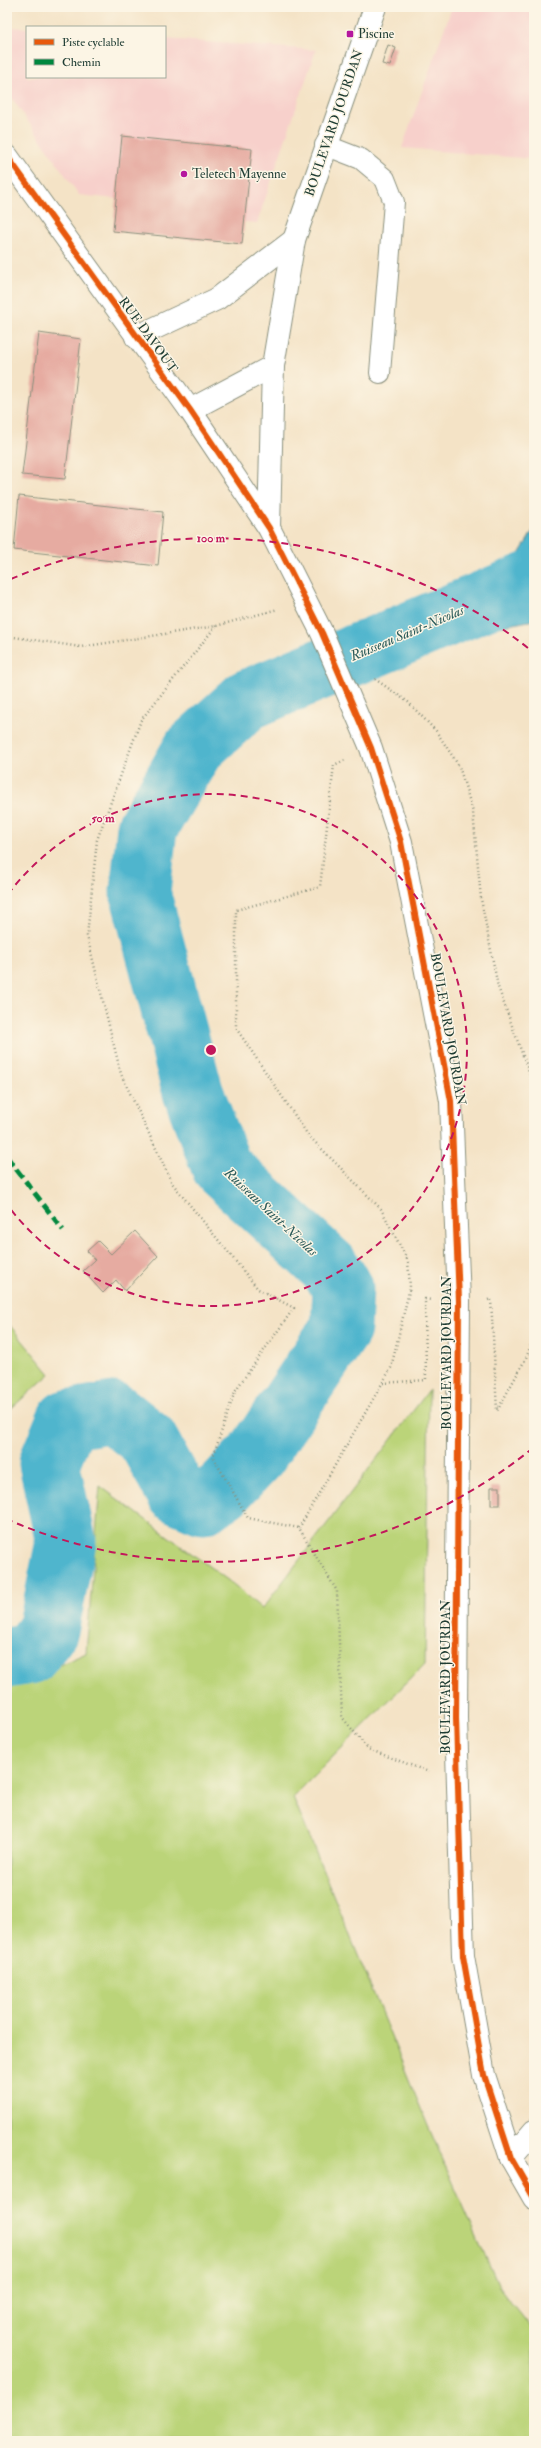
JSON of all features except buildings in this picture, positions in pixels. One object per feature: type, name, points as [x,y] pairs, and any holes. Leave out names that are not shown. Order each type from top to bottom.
[{"type":"street","name":"BOULEVARD JOURDAN","points":[[375,7],[325,145],[294,240],[273,366],[269,528],[322,633],[344,689],[371,748],[401,842],[451,1101],[459,1301],[456,1710],[463,1956],[484,2075],[511,2158],[534,2198]]},
{"type":"street","name":"RUE DAVOUT","points":[[7,156],[190,410],[269,528]]},
{"type":"street","points":[[136,337],[217,299],[294,240]]},
{"type":"street","points":[[190,410],[273,366]]},
{"type":"street","points":[[511,2158],[534,2131]]},
{"type":"lane","points":[[325,145],[361,159],[385,179],[394,202],[380,373]]},
{"type":"path","points":[[7,636],[81,647],[216,626],[306,602]]},
{"type":"path","points":[[216,626],[141,720],[97,840],[87,936],[121,1074],[172,1183],[258,1290],[294,1308],[235,1391],[213,1457],[248,1518],[299,1528],[337,1591],[342,1717],[368,1749],[458,1783]]},
{"type":"path","points":[[372,677],[408,702],[436,731],[459,766],[473,812],[481,899],[498,987],[534,1086]]},
{"type":"path","points":[[299,1528],[391,1368],[410,1287],[408,1262],[381,1209],[308,1135],[236,1028],[236,910],[320,888],[334,765],[371,748]]},
{"type":"path","points":[[383,1383],[426,1380],[425,1299],[459,1301],[491,1299],[497,1411],[520,1369],[534,1338]]},
{"type":"shaded area","points":[[452,7],[534,7],[534,159],[402,148]]},
{"type":"shaded area","points":[[7,27],[26,28],[26,78],[166,78],[166,39],[316,50],[257,223],[244,222],[242,244],[113,231],[116,199],[79,195],[7,91]]},
{"type":"green space","points":[[7,1322],[50,1374],[7,1412]]},
{"type":"green space","points":[[429,1390],[425,1664],[293,1797],[428,2126],[499,2287],[534,2331],[534,2441],[7,2441],[7,1689],[86,1653],[100,1486],[233,1584],[262,1609]]},
{"type":"water","points":[[534,529],[534,620],[472,632],[380,671],[362,630],[515,561]]},
{"type":"waterway","name":"Ruisseau Saint-Nicolas","points":[[7,1658],[30,1654],[48,1630],[66,1542],[49,1463],[67,1420],[113,1412],[147,1439],[177,1493],[203,1504],[223,1490],[257,1454],[341,1328],[343,1288],[329,1267],[222,1168],[193,1092],[140,892],[147,828],[194,748],[247,700],[534,580]]},
{"type":"marked path","points":[[7,1157],[63,1230]]},
{"type":"cycle path","points":[[7,156],[190,410],[269,528],[322,633],[371,748],[401,842],[451,1101],[459,1301],[456,1718],[463,1956],[484,2075],[511,2158],[534,2198]]},
{"type":"place","name":"Piscine","points":[[350,34]]},
{"type":"place","name":"Teletech Mayenne","points":[[184,174]]}]
